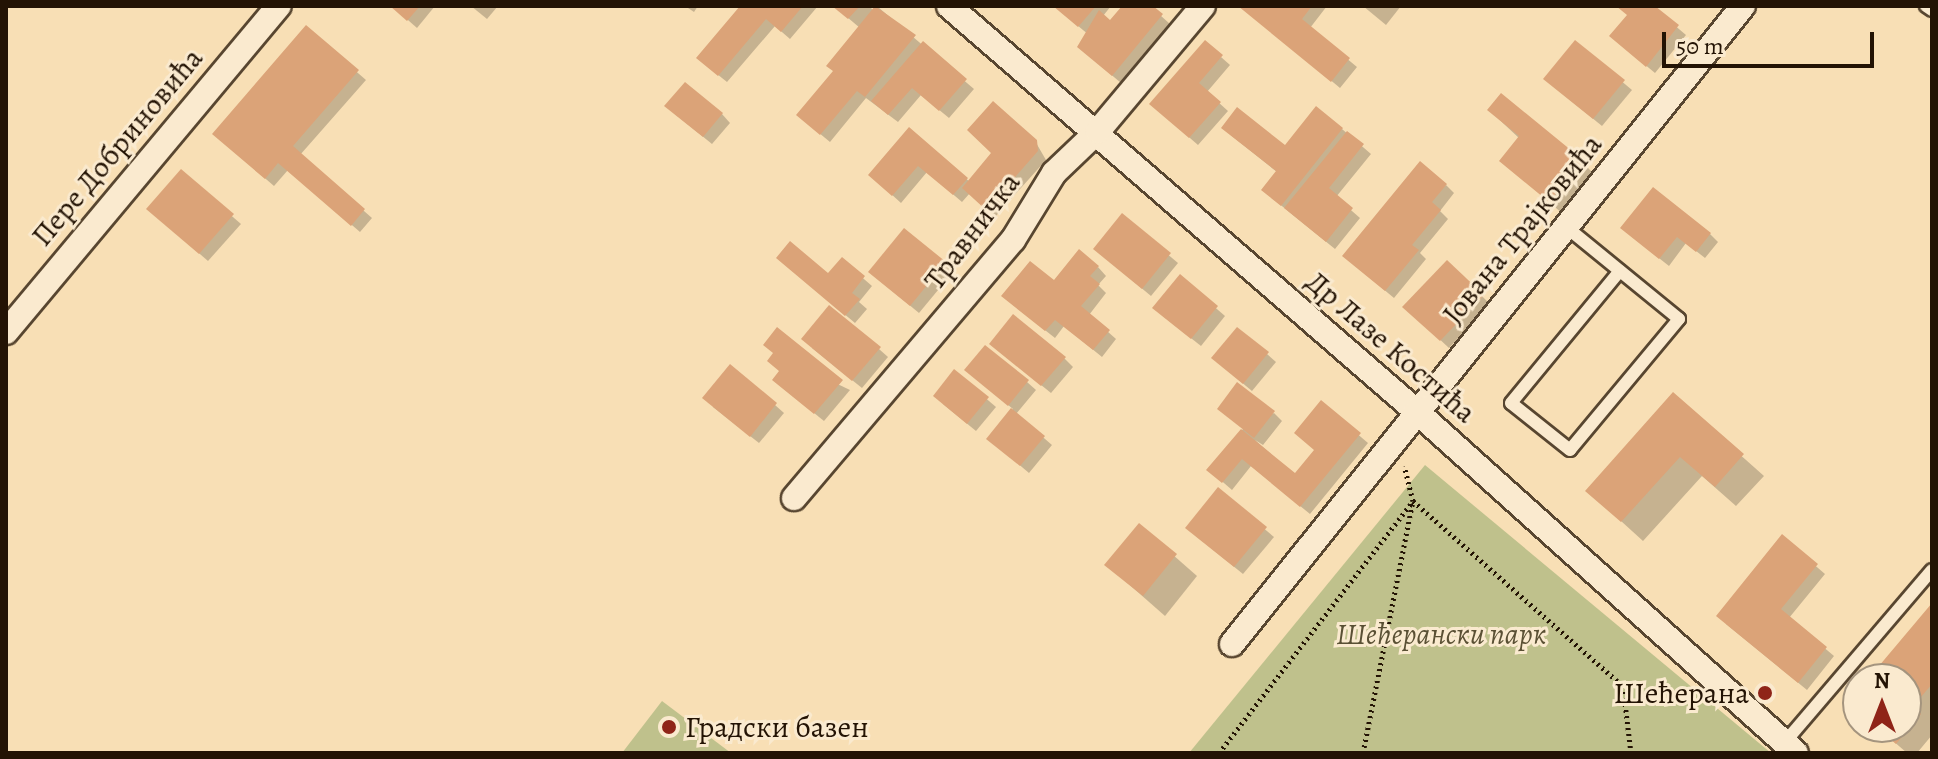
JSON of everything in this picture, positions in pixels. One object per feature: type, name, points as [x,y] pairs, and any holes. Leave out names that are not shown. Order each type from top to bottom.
[{"type":"street","name":"Пере Добриновића","points":[[6,332],[279,6]]},
{"type":"street","name":"Др Лазе Костића","points":[[949,6],[1098,131],[1416,411],[1790,748]]},
{"type":"street","name":"Травничка","points":[[794,498],[1013,240],[1054,173],[1098,131],[1203,6]]},
{"type":"street","name":"Јована Трајковића","points":[[1232,644],[1743,6]]},
{"type":"lane","points":[[1926,6],[1932,10]]},
{"type":"lane","points":[[1565,226],[1679,319],[1570,450],[1511,403],[1620,271]]},
{"type":"lane","name":"Др Лазе Костића","points":[[1790,748],[1932,570]]},
{"type":"path","points":[[1363,753],[1413,501],[1406,469],[1387,448]]},
{"type":"path","points":[[1219,753],[1413,501]]},
{"type":"path","points":[[1413,501],[1623,686],[1631,753]]},
{"type":"green space","name":"Шећерански парк","points":[[1425,465],[1771,753],[1189,753]]},
{"type":"green space","name":"Градски базен","points":[[662,701],[731,753],[622,753]]},
{"type":"building","points":[[390,6],[420,6],[407,21]]},
{"type":"building","points":[[740,6],[803,6],[781,32],[766,19],[718,76],[696,58]]},
{"type":"building","points":[[832,6],[860,6],[848,19]]},
{"type":"building","points":[[875,6],[916,35],[865,97],[857,91],[820,135],[796,115],[833,71],[826,66]]},
{"type":"building","points":[[1053,6],[1096,6],[1078,27]]},
{"type":"building","points":[[1122,6],[1153,6],[1163,14],[1112,76],[1077,47],[1099,10],[1110,20]]},
{"type":"building","points":[[1238,6],[1312,6],[1302,19],[1350,58],[1331,82]]},
{"type":"building","points":[[1616,6],[1655,6],[1679,25],[1646,67],[1609,36],[1627,15]]},
{"type":"building","points":[[306,25],[359,70],[293,146],[365,209],[351,226],[278,163],[265,179],[212,134]]},
{"type":"building","points":[[1205,40],[1223,55],[1199,83],[1221,102],[1189,138],[1149,104]]},
{"type":"building","points":[[1575,40],[1625,80],[1593,119],[1543,79]]},
{"type":"building","points":[[923,41],[967,79],[939,111],[912,88],[888,115],[871,101]]},
{"type":"building","points":[[685,82],[723,113],[703,137],[664,106]]},
{"type":"building","points":[[1501,93],[1583,160],[1549,202],[1499,161],[1519,136],[1487,110]]},
{"type":"building","points":[[993,101],[1037,140],[1038,151],[986,210],[962,188],[991,153],[967,130]]},
{"type":"building","points":[[1316,106],[1343,128],[1281,206],[1261,190],[1276,171],[1221,128],[1237,107],[1285,145]]},
{"type":"building","points":[[909,127],[968,178],[953,195],[918,166],[892,196],[868,175]]},
{"type":"building","points":[[1347,131],[1364,144],[1329,188],[1353,208],[1326,242],[1284,208]]},
{"type":"building","points":[[1420,161],[1447,184],[1432,202],[1441,210],[1412,245],[1419,250],[1385,291],[1342,256]]},
{"type":"building","points":[[181,169],[234,214],[199,254],[146,209]]},
{"type":"building","points":[[1653,187],[1711,233],[1696,252],[1677,237],[1659,259],[1620,228]]},
{"type":"building","points":[[1122,213],[1171,253],[1142,289],[1093,249]]},
{"type":"building","points":[[904,228],[946,262],[910,306],[868,272]]},
{"type":"building","points":[[790,241],[828,273],[842,257],[865,276],[852,293],[860,299],[845,316],[776,258]]},
{"type":"building","points":[[1079,249],[1099,266],[1090,276],[1100,284],[1081,306],[1110,330],[1093,350],[1055,320],[1045,331],[1001,296],[1030,261],[1054,280]]},
{"type":"building","points":[[1447,260],[1484,295],[1440,341],[1402,307]]},
{"type":"building","points":[[1180,274],[1218,306],[1191,339],[1152,308]]},
{"type":"building","points":[[829,305],[881,347],[852,381],[801,339]]},
{"type":"building","points":[[1013,314],[1066,357],[1041,386],[989,344]]},
{"type":"building","points":[[777,327],[843,380],[814,414],[772,380],[779,371],[767,361],[773,353],[763,345]]},
{"type":"building","points":[[1237,327],[1269,352],[1243,384],[1211,358]]},
{"type":"building","points":[[985,345],[1029,380],[1008,406],[964,370]]},
{"type":"building","points":[[730,364],[777,403],[750,437],[702,398]]},
{"type":"building","points":[[954,369],[989,397],[967,424],[933,396]]},
{"type":"building","points":[[1237,382],[1275,411],[1254,438],[1217,409]]},
{"type":"building","points":[[1673,392],[1744,454],[1715,487],[1680,457],[1621,522],[1585,491]]},
{"type":"building","points":[[1321,400],[1361,433],[1300,507],[1242,459],[1222,483],[1206,470],[1241,429],[1295,473],[1314,450],[1294,433]]},
{"type":"building","points":[[1011,408],[1045,436],[1020,466],[986,439]]},
{"type":"building","points":[[1218,487],[1267,527],[1234,567],[1185,528]]},
{"type":"building","points":[[1139,523],[1177,554],[1143,596],[1104,565]]},
{"type":"building","points":[[1782,534],[1818,564],[1781,609],[1827,647],[1798,683],[1716,616]]},
{"type":"building","points":[[1932,603],[1932,684],[1922,696],[1922,663],[1881,663]]},
{"type":"place","name":"Шећерана","points":[[1765,693]]},
{"type":"place","name":"Градски базен","points":[[669,727]]}]
